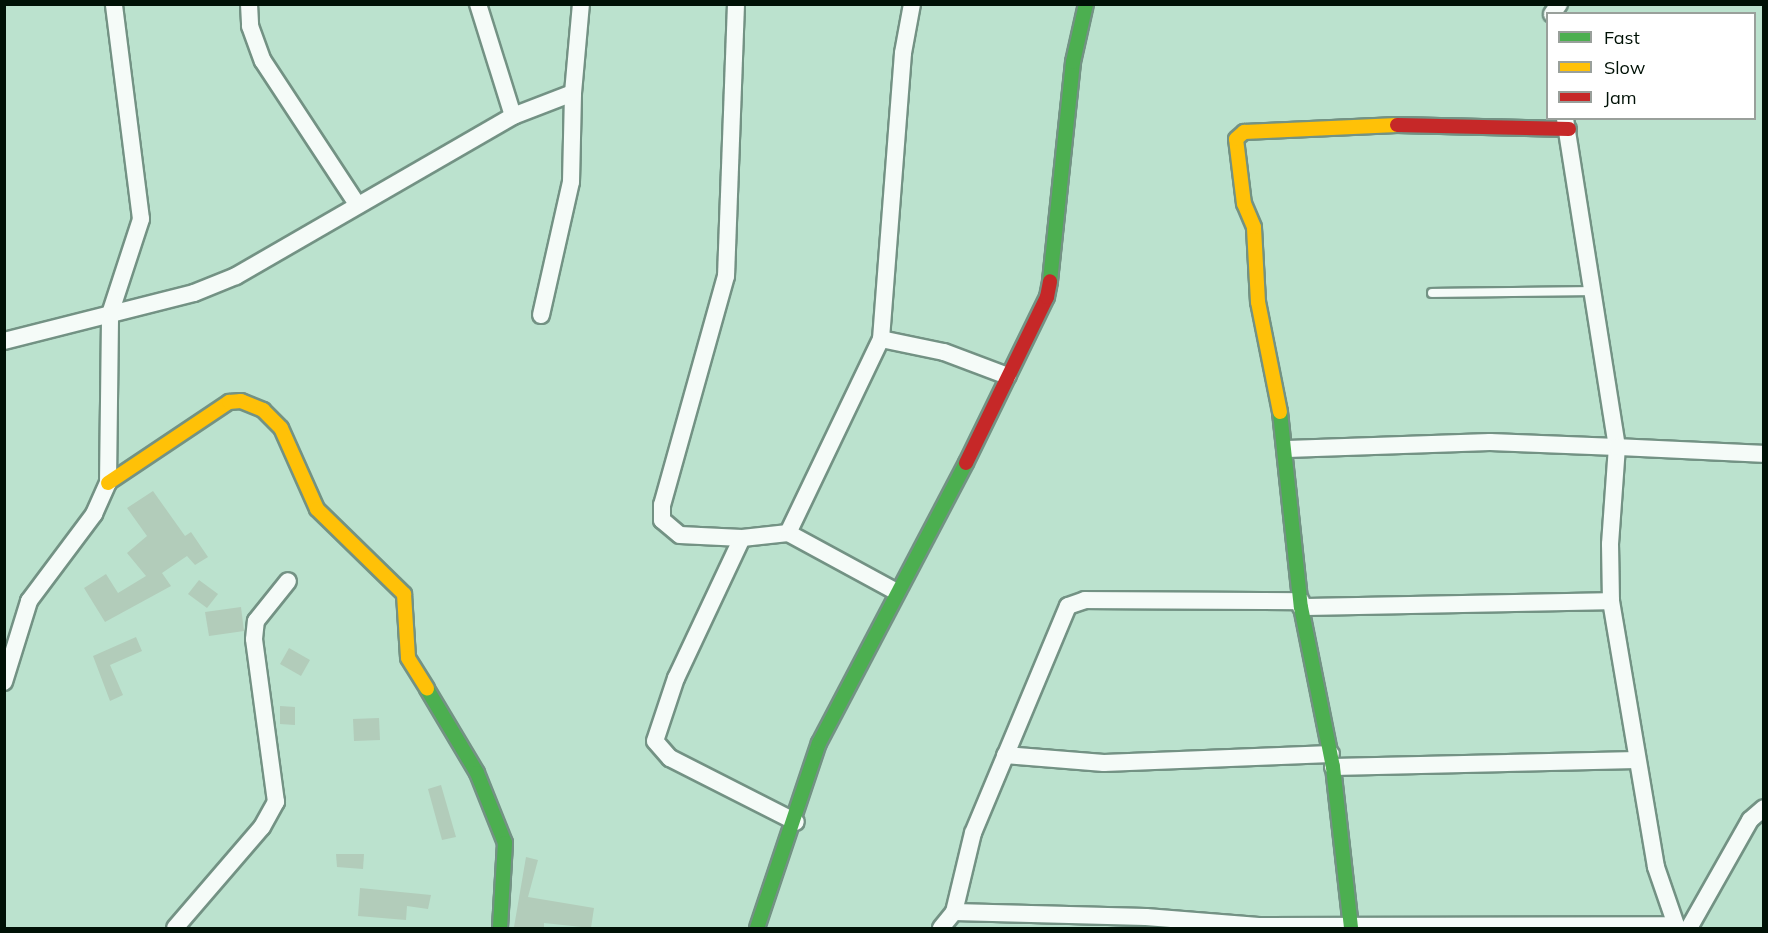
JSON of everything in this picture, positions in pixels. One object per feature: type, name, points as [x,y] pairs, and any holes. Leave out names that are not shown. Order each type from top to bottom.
[{"type":"street","points":[[4,682],[29,601],[94,514],[108,483],[110,314],[141,219],[114,4]]},
{"type":"street","points":[[249,4],[250,26],[263,61],[357,204]]},
{"type":"street","points":[[478,4],[513,116]]},
{"type":"street","points":[[541,315],[572,182],[573,93],[581,4]]},
{"type":"street","points":[[736,4],[726,276],[662,505],[662,520],[680,535],[742,538],[788,533],[895,591]]},
{"type":"street","points":[[788,533],[881,339],[903,53],[912,4]]},
{"type":"street","points":[[757,928],[796,822],[819,743],[895,591],[938,521],[1047,297],[1059,225],[1073,62],[1086,4]]},
{"type":"street","points":[[4,341],[194,293],[236,276],[357,204],[513,116],[573,93]]},
{"type":"street","points":[[1351,926],[1332,761],[1301,604],[1287,449],[1258,302],[1254,227],[1244,204],[1236,140],[1244,132],[1374,125],[1567,124],[1617,447],[1610,544],[1611,601],[1656,867],[1681,927]]},
{"type":"street","points":[[881,339],[944,352],[1008,376]]},
{"type":"street","points":[[108,483],[230,402],[242,401],[263,410],[281,428],[317,509],[405,594],[408,658],[477,773],[505,843],[500,928]]},
{"type":"street","points":[[1287,449],[1490,442],[1764,454]]},
{"type":"street","points":[[742,538],[676,678],[655,741],[670,758],[796,822]]},
{"type":"street","points":[[175,928],[262,828],[276,802],[254,639],[256,621],[288,581]]},
{"type":"street","points":[[941,928],[954,912],[973,833],[1068,606],[1085,600],[1301,604],[1611,601]]},
{"type":"street","points":[[1005,755],[1104,763],[1637,760]]},
{"type":"street","points":[[1681,927],[1750,820],[1764,808]]},
{"type":"street","points":[[954,912],[1146,916],[1259,926],[1681,927]]},
{"type":"lane","points":[[1432,293],[1593,291]]},
{"type":"building","points":[[153,491],[185,536],[191,532],[208,557],[195,565],[187,556],[162,573],[171,586],[105,622],[84,588],[106,574],[118,593],[146,576],[127,553],[147,536],[127,508]]},
{"type":"building","points":[[199,580],[218,594],[207,608],[188,594]]},
{"type":"building","points":[[241,607],[244,631],[209,636],[205,612]]},
{"type":"building","points":[[136,637],[142,651],[110,665],[123,695],[110,701],[93,656]]},
{"type":"building","points":[[289,648],[310,660],[301,676],[280,664]]},
{"type":"building","points":[[280,706],[295,707],[295,725],[280,724]]},
{"type":"building","points":[[379,718],[380,740],[354,741],[353,719]]},
{"type":"building","points":[[441,785],[456,837],[442,840],[428,789]]},
{"type":"building","points":[[336,854],[364,854],[363,869],[337,867]]},
{"type":"building","points":[[526,857],[538,860],[528,897],[594,908],[591,928],[544,923],[544,928],[514,927]]},
{"type":"building","points":[[360,888],[431,895],[428,909],[407,906],[406,920],[358,916]]},
{"type":"traffic: fast","points":[[1050,281],[1073,62],[1086,4]]},
{"type":"traffic: fast","points":[[1280,412],[1301,607],[1333,767],[1351,928]]},
{"type":"traffic: fast","points":[[757,928],[819,743],[966,463]]},
{"type":"traffic: fast","points":[[427,689],[477,773],[505,843],[500,928]]},
{"type":"traffic: slow","points":[[1280,412],[1258,302],[1254,227],[1244,204],[1236,139],[1244,132],[1397,125]]},
{"type":"traffic: slow","points":[[108,483],[229,402],[241,401],[263,410],[281,428],[317,509],[404,594],[408,658],[427,689]]},
{"type":"traffic: jam","points":[[1397,125],[1569,129]]},
{"type":"traffic: jam","points":[[966,463],[1047,297],[1050,281]]}]
